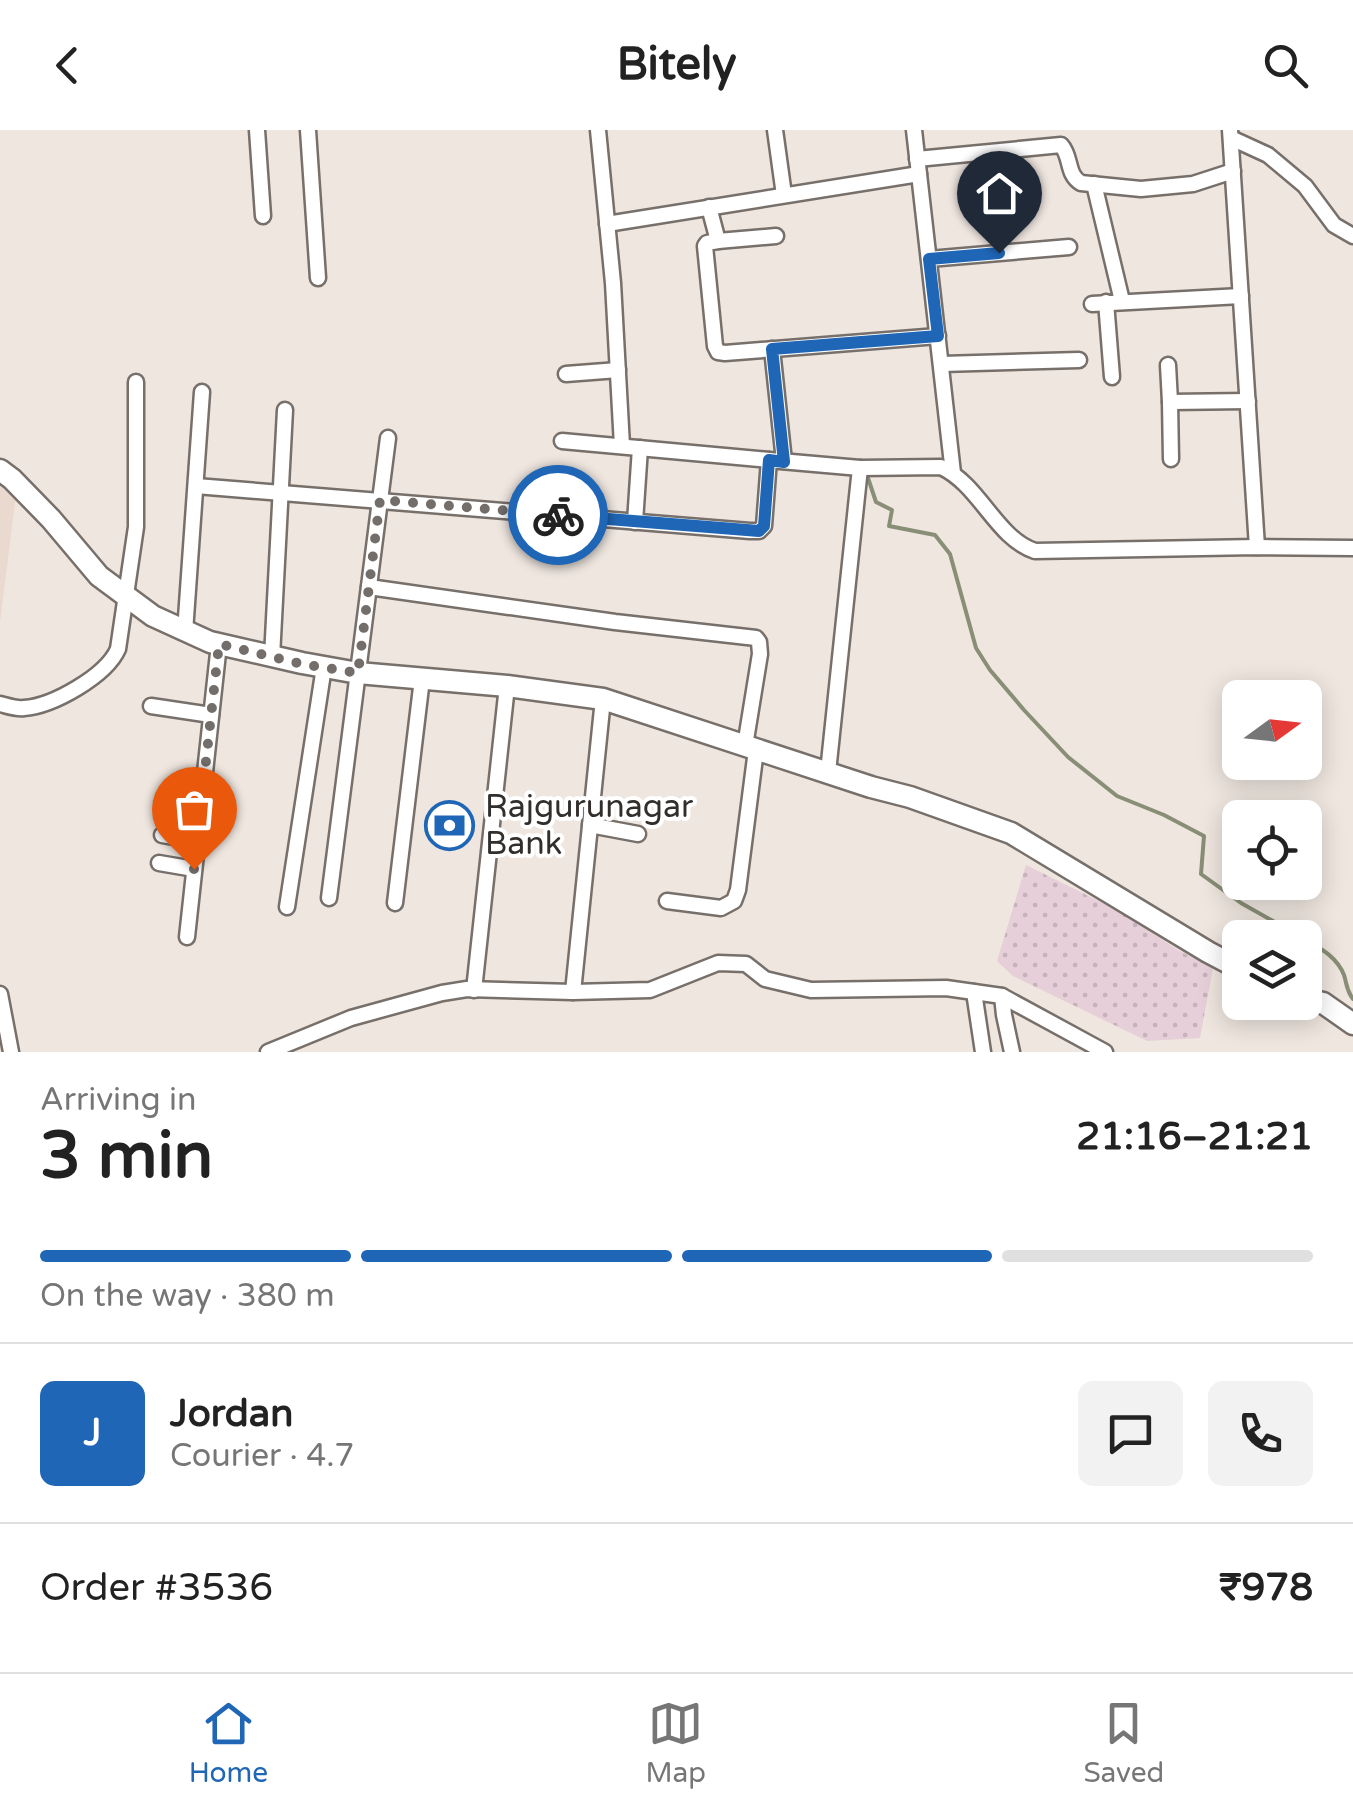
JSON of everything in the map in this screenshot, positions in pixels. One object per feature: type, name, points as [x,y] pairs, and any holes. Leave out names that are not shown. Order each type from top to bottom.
[{"type":"street","points":[[257,130],[263,216]]},
{"type":"street","points":[[308,130],[318,278]]},
{"type":"street","points":[[598,130],[614,283],[622,446]]},
{"type":"street","points":[[775,130],[784,195]]},
{"type":"street","points":[[914,130],[954,472]]},
{"type":"street","points":[[1230,134],[1257,547]]},
{"type":"street","points":[[1230,134],[1268,155],[1305,186],[1334,225],[1353,236]]},
{"type":"street","points":[[607,224],[784,195],[918,166],[1061,145],[1076,180],[1094,184],[1141,189],[1193,184],[1233,171]]},
{"type":"street","points":[[1094,184],[1122,301]]},
{"type":"street","points":[[709,207],[718,240]]},
{"type":"street","points":[[776,236],[718,240],[705,246],[718,352],[938,336]]},
{"type":"street","points":[[929,259],[1069,247]]},
{"type":"street","points":[[1112,377],[1099,303],[1241,296]]},
{"type":"street","points":[[196,486],[759,531],[764,526],[776,461],[772,349]]},
{"type":"street","points":[[942,364],[1078,360]]},
{"type":"street","points":[[1168,364],[1171,459]]},
{"type":"street","points":[[566,374],[618,370]]},
{"type":"street","points":[[0,704],[20,709],[66,694],[108,667],[118,649],[136,527],[136,382]]},
{"type":"street","points":[[185,632],[202,392]]},
{"type":"street","points":[[1170,402],[1248,401]]},
{"type":"street","points":[[272,657],[285,410]]},
{"type":"street","points":[[329,898],[388,438]]},
{"type":"street","points":[[562,441],[860,468],[942,467],[954,472],[1003,526],[1026,548],[1035,551],[1353,548]]},
{"type":"street","points":[[635,522],[640,448]]},
{"type":"street","points":[[828,772],[860,468]]},
{"type":"street","points":[[0,470],[51,519],[99,576],[153,616],[185,632],[272,657],[358,673],[602,698],[1010,833],[1222,959]]},
{"type":"street","points":[[369,586],[756,638],[760,654],[738,890],[734,901],[721,908],[667,901]]},
{"type":"street","points":[[187,936],[219,644]]},
{"type":"street","points":[[287,907],[324,667]]},
{"type":"street","points":[[394,903],[422,679]]},
{"type":"street","points":[[474,990],[508,686]]},
{"type":"street","points":[[574,992],[602,698]]},
{"type":"street","points":[[152,706],[211,715]]},
{"type":"street","points":[[590,825],[638,834]]},
{"type":"street","points":[[162,836],[197,842]]},
{"type":"street","points":[[159,864],[194,869]]},
{"type":"street","points":[[268,1052],[368,1013],[442,993],[650,990],[729,962],[746,964],[765,980],[811,990],[917,987],[1002,996],[1105,1052]]},
{"type":"street","points":[[974,992],[982,1052]]},
{"type":"street","points":[[0,994],[11,1052]]},
{"type":"street","points":[[1002,996],[1012,1052]]},
{"type":"street","points":[[1322,1002],[1353,1024]]},
{"type":"shaded area","points":[[0,487],[16,495],[0,622]]},
{"type":"shaded area","points":[[1026,865],[1119,911],[1213,968],[1200,1038],[1147,1041],[1013,976],[997,961]]},
{"type":"waterway","points":[[868,478],[876,502],[892,510],[889,526],[935,535],[950,554],[976,648],[1024,710],[1068,757],[1117,796],[1204,836],[1201,874],[1271,920]]},
{"type":"waterway","points":[[1322,950],[1337,963],[1353,999]]},
{"type":"way so far","points":[[194,869],[219,644],[358,673],[380,500],[558,515]]},
{"type":"place","name":"Rajgurunagar Bank","points":[[450,825]]},
{"type":"route","points":[[558,515],[759,531],[764,526],[769,460],[784,462],[772,349],[938,336],[929,259],[999,253]]}]
